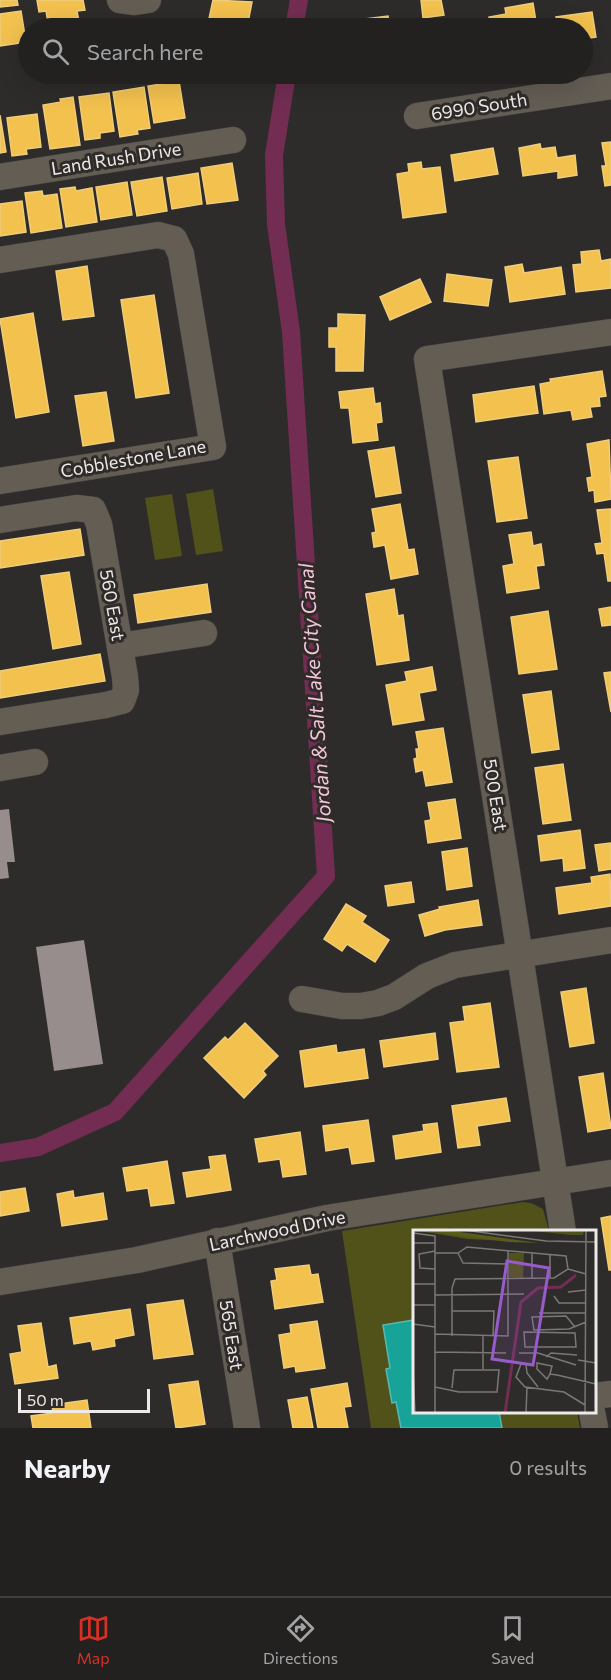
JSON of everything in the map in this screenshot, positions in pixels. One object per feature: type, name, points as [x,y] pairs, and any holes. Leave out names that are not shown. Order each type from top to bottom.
[{"type":"street","points":[[120,0],[135,2],[148,0]]},
{"type":"street","name":"6990 South","points":[[417,116],[611,86]]},
{"type":"street","name":"Land Rush Drive","points":[[0,177],[233,140]]},
{"type":"street","name":"Cobblestone Lane","points":[[0,260],[158,235],[174,240],[181,254],[213,447],[0,481]]},
{"type":"street","name":"500 East","points":[[563,1230],[427,359],[611,332]]},
{"type":"street","name":"560 East","points":[[0,520],[76,508],[93,510],[99,524],[126,690],[122,701],[0,722]]},
{"type":"street","points":[[120,646],[204,633]]},
{"type":"street","points":[[0,768],[35,762]]},
{"type":"street","points":[[302,999],[342,1006],[378,1003],[394,997],[441,969],[611,940]]},
{"type":"street","name":"Larchwood Drive","points":[[0,1282],[137,1260],[327,1218],[611,1173]]},
{"type":"street","name":"565 East","points":[[217,1241],[247,1428]]},
{"type":"street","points":[[596,1396],[611,1394]]},
{"type":"street","points":[[592,1413],[595,1428]]},
{"type":"shaded area","points":[[213,489],[223,551],[196,555],[186,494]]},
{"type":"shaded area","points":[[172,494],[182,556],[155,560],[145,498]]},
{"type":"shaded area","points":[[523,1202],[543,1209],[549,1230],[413,1230],[413,1413],[577,1413],[580,1428],[371,1428],[342,1231]]},
{"type":"building: Homes","points":[[0,0],[17,0],[18,5],[0,7]]},
{"type":"building: Homes","points":[[37,0],[83,0],[85,10],[77,11],[78,18],[47,18],[46,11],[39,12]]},
{"type":"building: Homes","points":[[213,0],[252,2],[249,18],[209,18]]},
{"type":"building: Homes","points":[[421,0],[441,0],[444,15],[423,18]]},
{"type":"building: Homes","points":[[533,3],[535,18],[489,18],[506,14],[505,8]]},
{"type":"building: Homes","points":[[21,11],[22,18],[18,18],[18,43],[0,46],[0,14]]},
{"type":"building: Homes","points":[[592,12],[593,18],[556,18]]},
{"type":"building: Homes","points":[[593,18],[596,37],[593,37]]},
{"type":"building: Homes","points":[[179,84],[185,118],[154,123],[148,86]]},
{"type":"building: Homes","points":[[144,87],[150,128],[137,130],[138,134],[120,137],[113,92]]},
{"type":"building: Homes","points":[[109,93],[114,131],[100,133],[100,138],[85,140],[79,97]]},
{"type":"building: Homes","points":[[73,97],[80,145],[50,149],[43,105]]},
{"type":"building: Homes","points":[[37,114],[41,147],[26,149],[27,154],[12,156],[7,118]]},
{"type":"building: Homes","points":[[0,115],[6,152],[0,153]]},
{"type":"building: Homes","points":[[611,142],[611,185],[605,186],[602,166],[606,166],[602,143]]},
{"type":"building: Homes","points":[[540,144],[541,149],[555,147],[557,158],[575,155],[577,175],[558,178],[558,171],[523,176],[519,148]]},
{"type":"building: Homes","points":[[493,148],[498,174],[455,181],[451,155]]},
{"type":"building: Homes","points":[[421,162],[422,169],[440,167],[446,212],[403,218],[397,174],[409,172],[408,164]]},
{"type":"building: Homes","points":[[232,163],[238,200],[207,204],[201,168]]},
{"type":"building: Homes","points":[[198,173],[202,204],[172,209],[167,178]]},
{"type":"building: Homes","points":[[162,177],[167,211],[137,216],[131,182]]},
{"type":"building: Homes","points":[[127,182],[132,215],[101,220],[96,187]]},
{"type":"building: Homes","points":[[75,187],[76,191],[92,188],[97,222],[66,227],[60,189]]},
{"type":"building: Homes","points":[[42,191],[43,196],[57,194],[62,228],[31,233],[25,193]]},
{"type":"building: Homes","points":[[22,201],[26,232],[0,236],[0,204]]},
{"type":"building: Homes","points":[[599,250],[601,261],[611,259],[611,288],[576,292],[573,265],[582,264],[581,252]]},
{"type":"building: Homes","points":[[522,264],[524,273],[561,267],[565,294],[510,302],[505,267]]},
{"type":"building: Homes","points":[[87,266],[94,316],[63,320],[56,271]]},
{"type":"building: Homes","points":[[447,274],[492,280],[488,306],[444,301]]},
{"type":"building: Homes","points":[[420,279],[431,302],[390,320],[380,297]]},
{"type":"building: Homes","points":[[154,295],[169,393],[136,398],[121,300]]},
{"type":"building: Homes","points":[[33,313],[49,412],[16,418],[0,319]]},
{"type":"building: Homes","points":[[338,314],[365,315],[363,371],[336,371],[336,347],[329,347],[329,328],[338,328]]},
{"type":"building: Homes","points":[[602,371],[606,396],[599,397],[600,406],[590,407],[592,417],[573,420],[571,410],[544,414],[540,384],[551,382],[550,379]]},
{"type":"building: Homes","points":[[534,386],[538,413],[476,422],[473,395]]},
{"type":"building: Homes","points":[[373,388],[375,404],[380,403],[382,422],[376,423],[378,440],[353,443],[349,408],[341,408],[339,392]]},
{"type":"building: Homes","points":[[106,392],[114,441],[83,446],[75,396]]},
{"type":"building: Homes","points":[[609,440],[611,499],[595,502],[594,490],[589,491],[587,478],[592,477],[587,444]]},
{"type":"building: Homes","points":[[394,447],[401,493],[376,497],[368,451]]},
{"type":"building: Homes","points":[[518,457],[527,518],[497,522],[488,461]]},
{"type":"building: Homes","points":[[400,504],[408,550],[414,549],[418,574],[391,579],[385,545],[374,547],[372,533],[376,532],[372,509]]},
{"type":"building: Homes","points":[[611,509],[611,581],[608,581],[604,553],[597,554],[595,544],[602,543],[597,510]]},
{"type":"building: Homes","points":[[80,529],[84,555],[0,568],[0,541]]},
{"type":"building: Homes","points":[[531,532],[533,546],[541,544],[544,565],[536,566],[539,588],[507,593],[503,566],[514,564],[509,535]]},
{"type":"building: Homes","points":[[69,572],[81,644],[53,649],[41,576]]},
{"type":"building: Homes","points":[[207,584],[211,612],[138,623],[134,595]]},
{"type":"building: Homes","points":[[394,589],[398,616],[403,615],[409,660],[377,665],[366,594]]},
{"type":"building: Homes","points":[[611,607],[611,625],[602,626],[599,609]]},
{"type":"building: Homes","points":[[548,611],[557,669],[519,674],[511,617]]},
{"type":"building: Homes","points":[[100,654],[105,681],[0,698],[0,671]]},
{"type":"building: Homes","points":[[432,667],[436,690],[419,693],[424,720],[393,725],[386,685],[407,681],[405,672]]},
{"type":"building: Homes","points":[[611,672],[611,712],[604,673]]},
{"type":"building: Homes","points":[[551,691],[559,749],[532,753],[523,695]]},
{"type":"building: Homes","points":[[443,728],[452,782],[426,786],[423,770],[416,772],[414,759],[417,758],[416,749],[419,749],[416,732]]},
{"type":"building: Homes","points":[[563,764],[571,820],[543,824],[535,768]]},
{"type":"building: Homes","points":[[455,799],[461,838],[428,843],[425,821],[431,820],[428,803]]},
{"type":"building: Homes","points":[[580,830],[585,868],[564,871],[563,858],[541,861],[538,836]]},
{"type":"building: Homes","points":[[611,843],[611,869],[599,871],[595,845]]},
{"type":"building: Homes","points":[[467,848],[472,886],[447,890],[442,852]]},
{"type":"building: Homes","points":[[610,874],[611,906],[559,914],[556,888],[592,883],[591,877]]},
{"type":"building: Homes","points":[[411,882],[414,902],[388,906],[385,886]]},
{"type":"building: Homes","points":[[478,900],[482,925],[445,930],[425,936],[419,915],[440,909],[439,907]]},
{"type":"building: Homes","points":[[346,904],[366,916],[362,922],[389,940],[375,962],[347,944],[342,951],[324,939]]},
{"type":"building: Homes","points":[[586,988],[594,1043],[570,1047],[561,992]]},
{"type":"building: Homes","points":[[490,1003],[499,1067],[457,1072],[450,1023],[465,1021],[463,1007]]},
{"type":"building: Homes","points":[[245,1023],[278,1056],[263,1071],[266,1075],[244,1098],[204,1058],[225,1037],[228,1040]]},
{"type":"building: Homes","points":[[435,1033],[438,1059],[384,1067],[380,1041]]},
{"type":"building: Homes","points":[[336,1045],[337,1053],[364,1049],[368,1078],[305,1087],[300,1051]]},
{"type":"building: Homes","points":[[603,1073],[611,1128],[588,1132],[579,1077]]},
{"type":"building: Homes","points":[[506,1098],[510,1121],[477,1126],[480,1145],[458,1148],[452,1106]]},
{"type":"building: Homes","points":[[368,1120],[374,1161],[352,1164],[349,1147],[326,1151],[323,1126]]},
{"type":"building: Homes","points":[[437,1123],[441,1152],[396,1159],[393,1136],[424,1131],[423,1125]]},
{"type":"building: Homes","points":[[300,1132],[306,1174],[283,1177],[280,1159],[259,1162],[255,1139]]},
{"type":"building: Homes","points":[[225,1155],[231,1190],[187,1197],[183,1173],[211,1169],[209,1157]]},
{"type":"building: Homes","points":[[167,1161],[174,1203],[151,1206],[148,1188],[127,1191],[123,1168]]},
{"type":"building: Homes","points":[[25,1188],[29,1211],[0,1216],[0,1192]]},
{"type":"building: Homes","points":[[73,1191],[74,1198],[103,1193],[107,1219],[62,1226],[57,1194]]},
{"type":"building: Homes","points":[[611,1216],[611,1270],[609,1270],[601,1218]]},
{"type":"building: Homes","points":[[309,1265],[311,1275],[318,1274],[323,1302],[275,1309],[271,1281],[277,1280],[275,1269]]},
{"type":"building: Homes","points":[[183,1300],[193,1354],[154,1359],[147,1305]]},
{"type":"building: Homes","points":[[130,1309],[134,1335],[114,1339],[115,1346],[93,1350],[91,1341],[74,1344],[70,1318]]},
{"type":"building: Homes","points":[[317,1321],[325,1368],[296,1372],[295,1366],[284,1368],[279,1335],[291,1333],[290,1325]]},
{"type":"building: Homes","points":[[41,1323],[48,1367],[56,1365],[58,1378],[15,1384],[10,1354],[22,1352],[18,1326]]},
{"type":"building: Homes","points":[[198,1381],[205,1424],[176,1428],[169,1385]]},
{"type":"building: Homes","points":[[347,1383],[351,1406],[344,1407],[348,1428],[318,1428],[311,1389]]},
{"type":"building: Homes","points":[[307,1397],[313,1428],[293,1428],[288,1400]]},
{"type":"building: Homes","points":[[87,1400],[91,1428],[33,1428],[31,1416],[53,1413],[52,1405]]},
{"type":"building: Public","points":[[413,1320],[413,1413],[499,1413],[502,1428],[401,1428],[396,1402],[392,1403],[386,1369],[390,1368],[383,1325]]},
{"type":"building: Other","points":[[9,809],[15,862],[7,862],[9,878],[0,879],[0,810]]},
{"type":"building: Other","points":[[84,940],[103,1064],[54,1071],[36,947]]},
{"type":"waterway","name":"Jordan & Salt Lake City Canal","points":[[296,18],[299,0]]},
{"type":"waterway","name":"Jordan & Salt Lake City Canal","points":[[0,1153],[38,1147],[115,1112],[326,876],[291,332],[276,224],[274,155],[285,84]]}]
